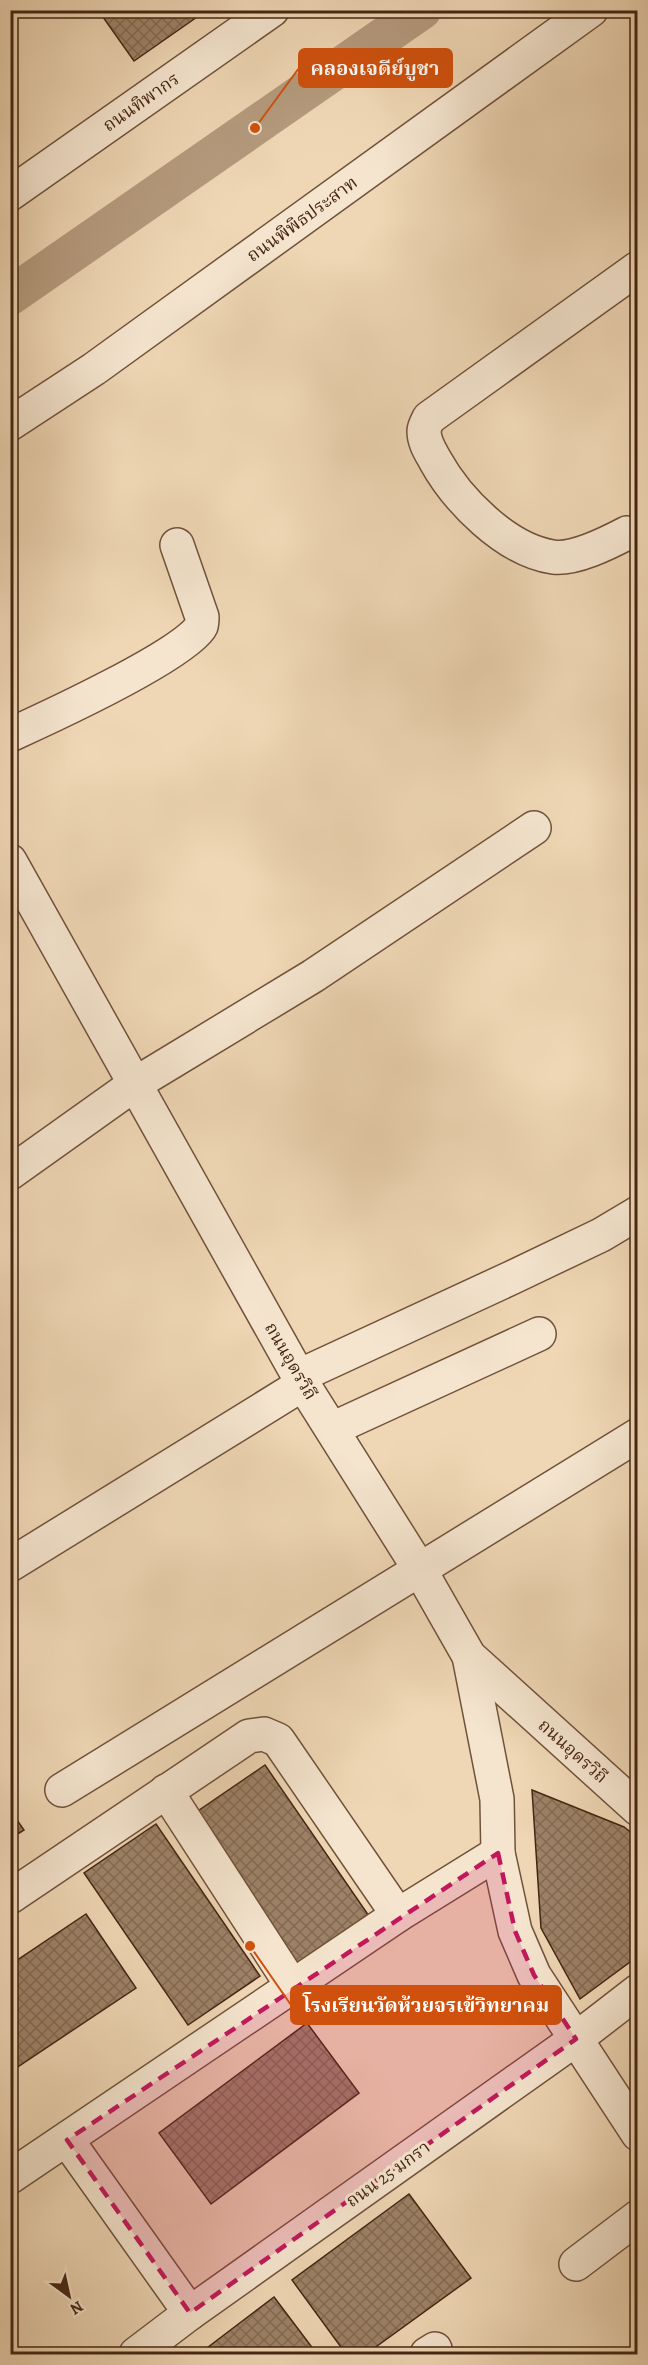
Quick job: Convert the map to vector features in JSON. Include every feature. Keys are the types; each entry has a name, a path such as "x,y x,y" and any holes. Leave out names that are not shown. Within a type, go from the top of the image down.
{"street":[{"name":"ถนนทิพากร","path":"10,194 272,10"},
{"name":"ถนนพิพิธประสาท","path":"10,424 94,369 591,10"},
{"path":"634,536 591,551 555,558 525,549 500,533 476,512 445,478 426,444 424,429 429,418 638,268"},
{"path":"10,735 92,696 168,653 201,627 202,617 177,545"},
{"path":"10,1173 135,1084 313,976 534,828"},
{"name":"ถนนอุดรวิถี","path":"10,861 301,1380 420,1570 469,1656 638,1809"},
{"path":"10,1565 301,1380 601,1235 638,1213"},
{"path":"332,1429 538,1334"},
{"path":"62,1790 638,1435"},
{"path":"469,1656 497,1799 498,1853 515,1931 534,1975 638,2133"},
{"path":"10,1897 249,1736 264,1734 278,1740 398,1915"},
{"path":"166,1791 293,1987"},
{"path":"10,2177 398,1915 498,1853"},
{"name":"ถนน 25 มกรา","path":"136,2355 190,2313 576,2039 638,1991"},
{"path":"67,2140 190,2313"},
{"path":"576,2264 638,2217"}],"highlighted area":[{"path":"498,1853 515,1931 534,1975 576,2039 190,2313 67,2140"}],"building":[{"path":"98,10 207,10 134,61"},
{"path":"265,1765 369,1916 296,1967 192,1815"},
{"path":"532,1790 624,1827 638,1838 638,1956 580,1999 541,1928"},
{"path":"10,1810 24,1830 10,1839"},
{"path":"156,1824 260,1976 188,2025 84,1873"},
{"path":"86,1914 136,1988 10,2072 10,1965"},
{"path":"307,2023 359,2093 211,2204 159,2133"},
{"path":"409,2194 471,2278 366,2354 346,2354 292,2280"},
{"path":"274,2297 317,2354 199,2354"}],"waterway":[{"path":"10,296 422,10"}],"place":[{"name":"คลองเจดีย์บูชา","path":"255,128"},
{"name":"โรงเรียนวัดห้วยจรเข้วิทยาคม","path":"250,1946"}]}
